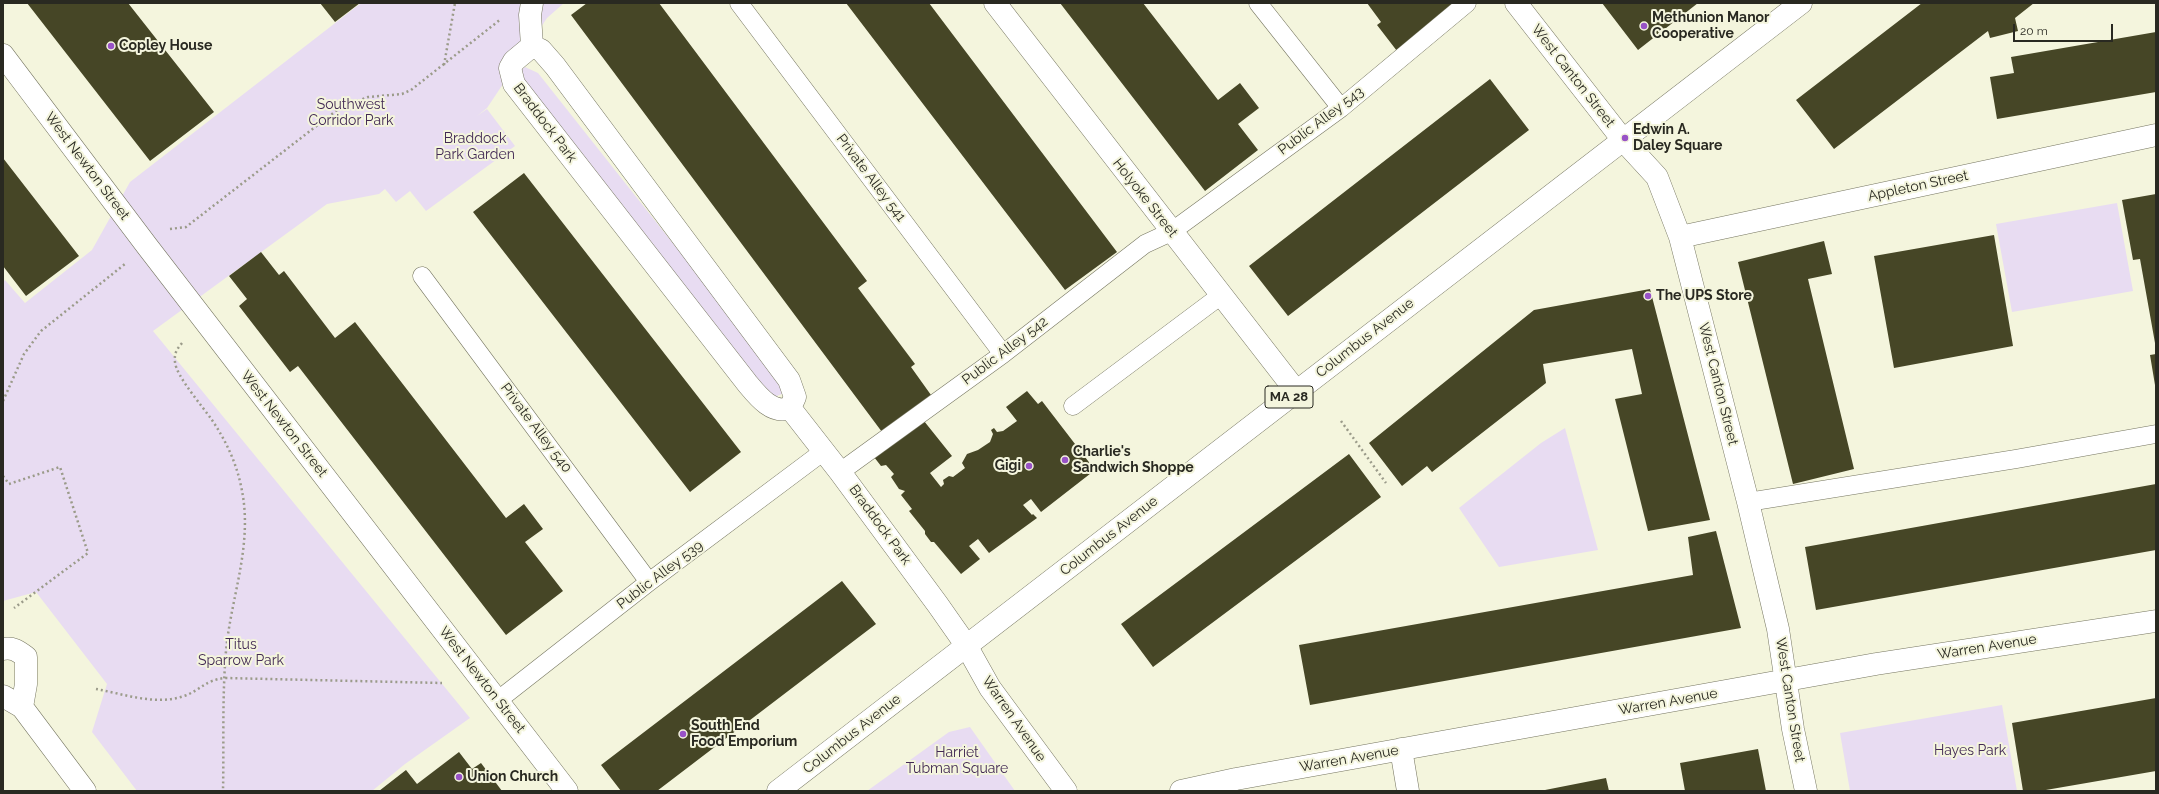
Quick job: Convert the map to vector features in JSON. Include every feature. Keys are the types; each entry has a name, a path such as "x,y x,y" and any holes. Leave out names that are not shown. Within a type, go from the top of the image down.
{"street":[{"path":"532,3 530,16 532,46 541,50 555,66 781,368 794,391 794,403 790,408"},
{"name":"Holyoke Street","path":"995,3 1220,296 1296,391"},
{"name":"West Canton Street","path":"1516,3 1623,140 1657,177 1680,238 1748,502 1778,629 1788,681 1793,729 1806,791"},
{"name":"Columbus Avenue","path":"778,791 1801,3"},
{"name":"Braddock Park","path":"532,46 514,61 510,68 514,84 747,383 761,398 775,408 780,410 790,408 840,472 966,645"},
{"name":"West Newton Street","path":"3,55 147,246 567,791"},
{"name":"Appleton Street","path":"1680,238 2156,134"},
{"name":"Warren Avenue","path":"1181,791 1401,749 1788,681 1876,664 2156,621"},
{"name":"Warren Avenue","path":"966,645 990,688 1066,791"},
{"path":"3,649 9,648 18,650 26,657 26,684 22,707"},
{"path":"3,696 22,707 85,791"},
{"path":"1401,749 1408,791"}],"lane":[{"name":"Private Alley 541","path":"739,3 1003,354"},
{"path":"1258,3 1341,108"},
{"name":"Public Alley 543","path":"1171,232 1341,108 1467,3"},
{"name":"Public Alley 542","path":"840,472 1003,354 1145,244 1171,232"},
{"name":"Private Alley 540","path":"422,276 649,582"},
{"path":"1073,406 1220,296"},
{"path":"1748,502 2016,459 2156,434"},
{"name":"Public Alley 539","path":"497,701 649,582 824,451"}],"path":[{"path":"444,66 455,3"},
{"path":"172,228 186,227 342,107 368,98 402,94 419,85 503,17"},
{"path":"3,401 24,354 41,331 122,267"},
{"path":"182,343 176,351 175,363 186,383 225,440 232,456 244,497 245,531 243,562 232,610 226,652 222,791"},
{"path":"1341,421 1386,483"},
{"path":"3,476 9,484 60,467 88,553 14,608"},
{"path":"96,689 156,700 184,696 213,679 225,678 442,683"}],"green space":[{"path":"361,3 564,3 547,18 487,108 477,116 487,109 515,146 426,211 410,191 396,202 385,189 379,194 327,204 153,331 470,718 405,764 372,791 137,791 92,732 107,684 36,592 3,601 3,282 5,280 25,303 92,250 130,182"},
{"path":"525,67 538,73 767,362 783,390 782,394 774,397 749,373 521,83 519,72"},
{"path":"2117,203 2133,291 2012,312 1996,224"},
{"path":"1565,428 1598,550 1499,567 1459,508 1541,443"},
{"name":"Hayes Park","path":"2002,705 2017,791 1850,791 1840,733"},
{"name":"Harriet Tubman Square","path":"970,727 1015,791 867,791 949,732"}],"building":[{"path":"27,3 128,3 214,112 150,161"},
{"path":"320,3 360,3 335,22"},
{"path":"587,3 659,3 867,281 858,288 915,364 911,367 931,395 882,432 571,15"},
{"path":"846,3 929,3 1117,252 1065,290"},
{"path":"1060,3 1143,3 1218,100 1240,83 1259,108 1238,124 1258,150 1205,191"},
{"path":"1367,3 1451,3 1455,7 1397,51 1377,25 1381,22"},
{"name":"Methunion Manor Cooperative","path":"1602,3 1698,3 1638,50"},
{"path":"1922,3 2034,3 2015,18 2018,31 1990,38 1988,31 1834,149 1796,100"},
{"path":"2156,32 2156,92 1997,119 1990,77 2014,73 2011,57"},
{"path":"1490,79 1529,130 1288,316 1249,266"},
{"path":"3,158 79,256 26,296 3,266"},
{"path":"524,173 741,452 690,492 473,212"},
{"path":"2156,194 2155,343 2140,259 2133,260 2122,200"},
{"path":"1994,235 2013,346 1894,368 1874,256"},
{"path":"1824,241 1832,274 1808,279 1854,469 1793,484 1738,262"},
{"path":"261,252 279,275 284,271 335,338 355,322 506,518 524,504 543,529 525,542 563,591 506,635 298,366 290,372 239,306 247,299 229,276"},
{"path":"1650,289 1710,520 1648,531 1615,399 1642,394 1632,349 1543,364 1546,383 1432,472 1427,466 1402,486 1369,443 1534,310"},
{"path":"2156,354 2156,385 2155,385 2150,355"},
{"path":"1027,391 1038,404 1042,401 1095,470 1041,512 1031,499 1023,505 1032,515 1033,514 1037,518 989,553 978,539 969,546 980,559 961,574 934,542 931,542 925,534 925,531 909,511 912,509 901,495 905,491 899,489 891,477 894,474 886,465 881,466 874,457 920,416 952,456 930,473 941,487 944,484 943,480 949,476 953,477 965,468 962,463 967,454 978,450 990,442 993,434 991,430 994,428 997,432 1003,431 1017,421 1006,407"},
{"path":"1349,454 1381,497 1153,667 1121,624"},
{"path":"2156,484 2156,550 1816,610 1805,547"},
{"path":"1716,531 1741,628 1310,705 1299,645 1693,575 1688,537"},
{"path":"842,581 876,624 657,791 621,791 601,765"},
{"path":"2156,698 2156,771 2040,791 2023,791 2012,723"},
{"path":"1758,749 1766,791 1685,791 1680,763"},
{"name":"Union Church","path":"459,752 472,769 481,763 502,791 379,791 406,770 417,784"},
{"path":"1606,778 1609,791 1545,791 1545,790"}],"place":[{"name":"Methunion Manor Cooperative","path":"1644,26"},
{"name":"Copley House","path":"111,46"},
{"name":"Edwin A. Daley Square","path":"1625,138"},
{"name":"The UPS Store","path":"1648,296"},
{"name":"Charlie's Sandwich Shoppe","path":"1065,460"},
{"name":"Gigi","path":"1029,466"},
{"name":"South End Food Emporium","path":"683,734"},
{"name":"Union Church","path":"459,777"}],"park label":[{"name":"Southwest Corridor Park","path":"351,114"},
{"name":"Braddock Park Garden","path":"475,148"},
{"name":"Titus Sparrow Park","path":"241,654"}]}
